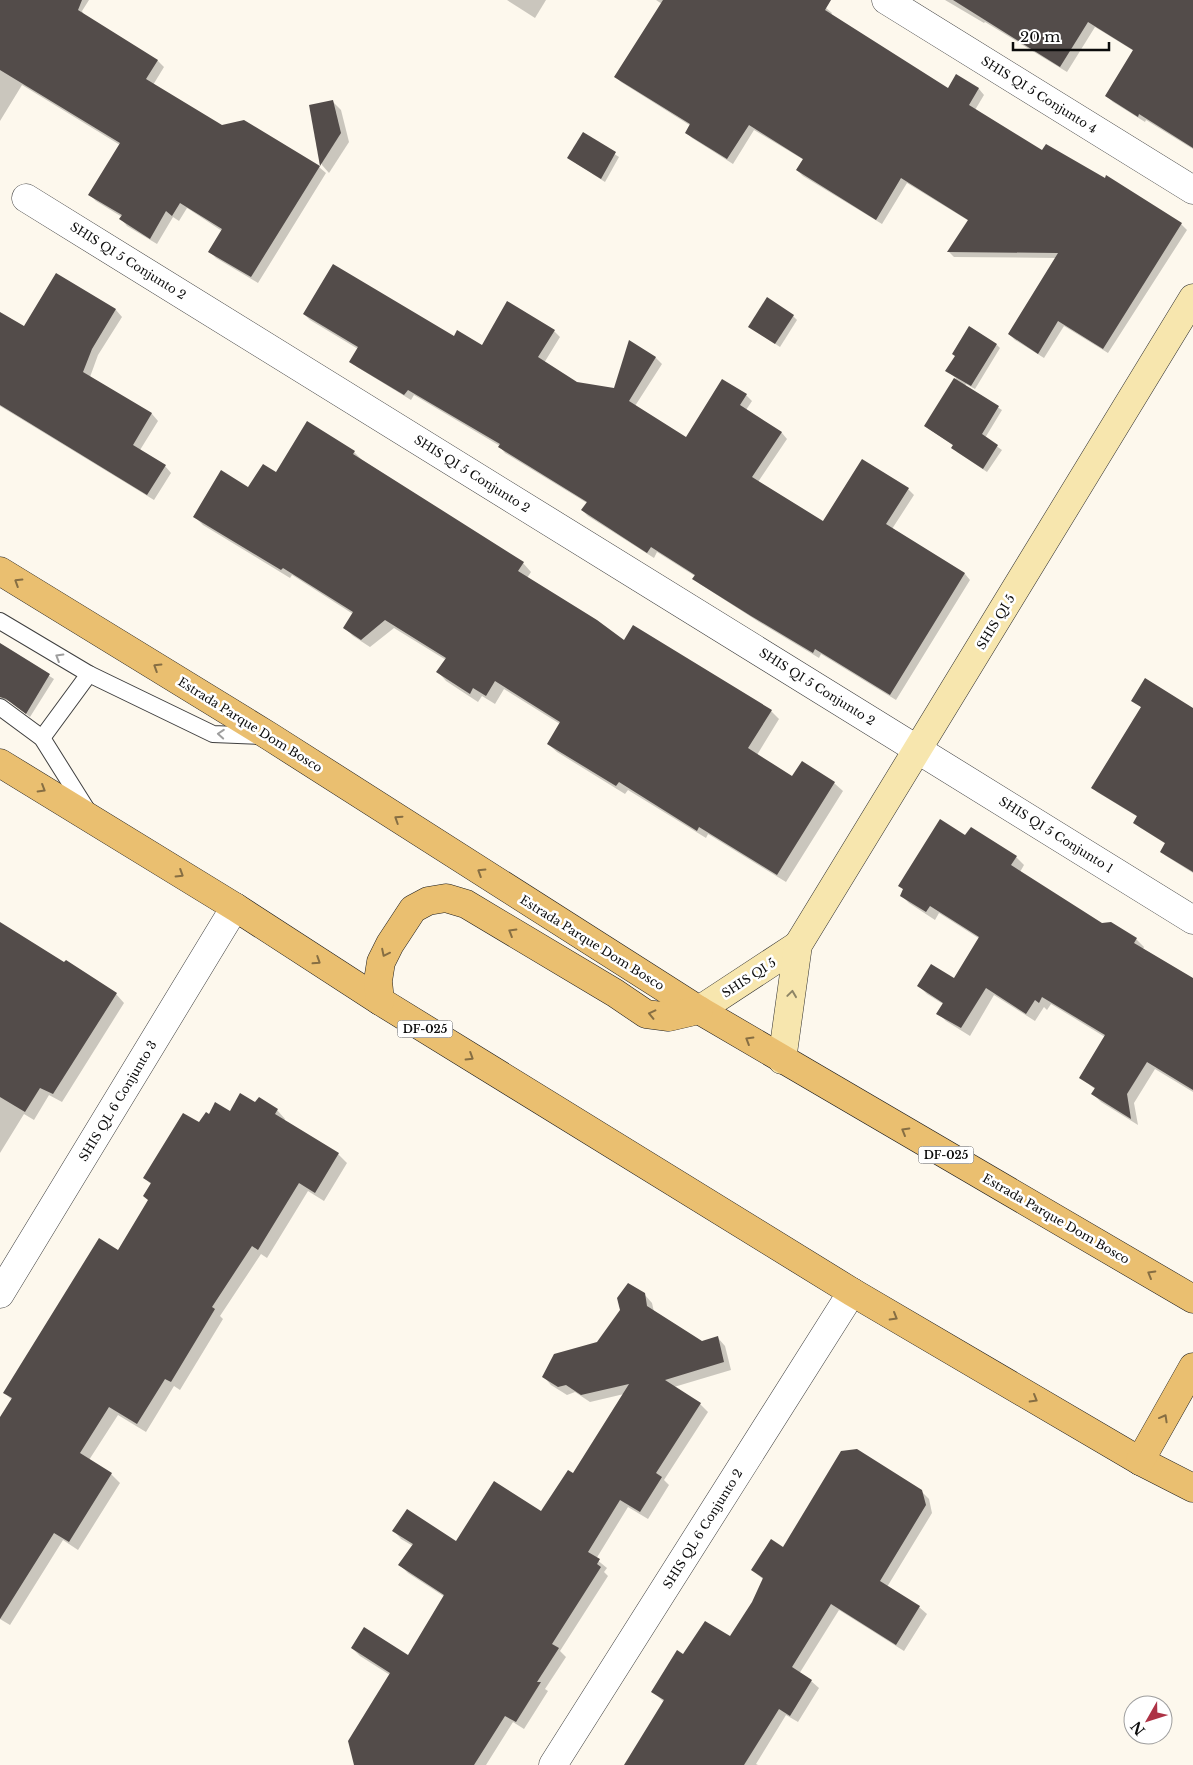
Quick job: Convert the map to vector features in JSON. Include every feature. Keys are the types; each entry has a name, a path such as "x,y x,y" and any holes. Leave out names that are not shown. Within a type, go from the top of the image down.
{"main road":[{"name":"Estrada Parque Dom Bosco","path":"0,571 269,736 699,1010 1193,1299"},
{"name":"DF-025","path":"0,764 235,907 380,1001 852,1292 1140,1461 1192,1485"},
{"path":"380,1001 378,981 381,962 390,944 413,909 428,901 446,898 466,904 615,993 646,1014 669,1017 699,1010"},
{"path":"1140,1461 1193,1367"}],"street":[{"name":"SHIS QI 5 Conjunto 4","path":"886,0 1193,190"},
{"name":"SHIS QI 5 Conjunto 2","path":"26,198 918,750"},
{"name":"SHIS QI 5","path":"782,1060 798,946 1193,298"},
{"name":"SHIS QI 5 Conjunto 1","path":"918,750 1193,920"},
{"name":"SHIS QL 6 Conjunto 3","path":"0,1294 235,907"},
{"name":"SHIS QI 5","path":"699,1010 798,946"},
{"name":"SHIS QL 6 Conjunto 2","path":"553,1765 852,1292"}],"lane":[{"path":"0,621 88,674 213,734 269,736"},
{"path":"42,738 88,674"},
{"path":"0,707 42,738 95,821"}],"building":[{"path":"0,0 82,0 78,10 158,60 146,79 222,125 244,120 320,166 251,277 208,252 222,229 180,203 172,216 166,211 150,239 119,219 122,215 88,195 120,143 0,70"},
{"path":"663,0 831,0 825,10 948,88 956,74 979,88 969,105 1042,150 1046,144 1105,178 1106,175 1182,223 1103,349 1058,321 1038,354 1008,334 1058,253 947,252 968,220 901,178 876,220 796,170 803,159 749,125 727,159 685,133 690,124 614,77"},
{"path":"953,0 1193,0 1193,148 1139,114 1138,117 1105,96 1133,50 1088,22 1060,67"},
{"path":"333,100 341,133 320,166 309,105"},
{"path":"583,132 616,152 601,179 567,158"},
{"path":"333,264 454,336 457,330 482,345 507,301 555,330 538,357 577,382 614,388 629,340 656,357 629,401 686,437 722,379 747,394 740,405 782,432 752,477 823,521 862,459 909,488 886,524 965,573 890,695 815,649 813,653 751,616 692,579 695,575 651,547 647,553 581,510 587,502 498,447 500,444 408,390 404,395 349,362 358,347 303,314"},
{"path":"56,273 116,309 92,349 83,372 152,413 133,445 166,465 147,495 0,405 0,312 24,326"},
{"path":"767,297 794,315 775,344 748,327"},
{"path":"969,326 997,344 971,386 945,371 955,356 952,354"},
{"path":"954,378 999,406 982,434 998,445 983,469 951,448 953,445 924,426"},
{"path":"307,421 355,451 353,454 524,562 518,571 597,620 624,640 633,625 772,710 748,748 792,776 802,761 835,782 777,875 699,827 697,831 619,782 616,786 547,744 560,722 495,681 486,696 473,688 470,694 436,672 446,658 385,620 361,640 343,628 353,612 283,568 281,570 193,517 221,470 248,487 263,464 276,472"},
{"path":"0,643 50,674 26,714 6,699 0,697"},
{"path":"1145,678 1193,708 1193,872 1160,852 1165,843 1133,823 1137,816 1091,788 1141,707 1131,701"},
{"path":"940,819 965,835 971,827 1017,856 1011,865 1102,923 1111,922 1137,938 1134,943 1193,978 1193,1090 1147,1062 1127,1094 1131,1119 1091,1094 1095,1088 1079,1078 1105,1035 1042,997 1039,1003 1035,1000 1026,1014 986,988 961,1028 936,1014 943,1003 917,986 931,964 954,978 979,937 930,906 926,912 900,896 903,889 898,886"},
{"path":"0,922 64,962 66,960 117,993 53,1094 40,1088 25,1112 0,1097"},
{"path":"240,1093 255,1102 259,1097 278,1109 275,1114 339,1153 315,1193 299,1183 258,1250 252,1246 212,1307 215,1309 171,1382 165,1379 137,1424 109,1407 80,1453 112,1473 69,1542 54,1533 0,1619 0,1417 12,1398 3,1393 99,1238 118,1250 148,1200 143,1196 151,1183 143,1178 183,1113 199,1122 206,1112 209,1114 215,1102 230,1111"},
{"path":"628,1283 645,1293 647,1306 702,1341 718,1336 724,1362 665,1380 701,1403 656,1473 662,1477 640,1512 620,1500 588,1552 600,1559 597,1564 601,1567 552,1644 559,1648 537,1682 541,1682 516,1722 505,1716 474,1765 354,1765 348,1741 390,1673 351,1648 364,1627 408,1655 444,1595 398,1565 413,1544 392,1531 407,1509 456,1541 494,1481 541,1511 568,1470 573,1473 629,1384 581,1395 566,1385 558,1387 542,1377 554,1354 597,1342 620,1310 617,1298"},
{"path":"857,1449 922,1490 926,1505 880,1581 920,1606 896,1645 831,1604 792,1667 812,1680 790,1716 779,1709 744,1765 624,1765 664,1700 651,1692 677,1650 683,1654 705,1621 730,1636 752,1602 763,1578 751,1570 771,1539 783,1547 841,1451"}]}
